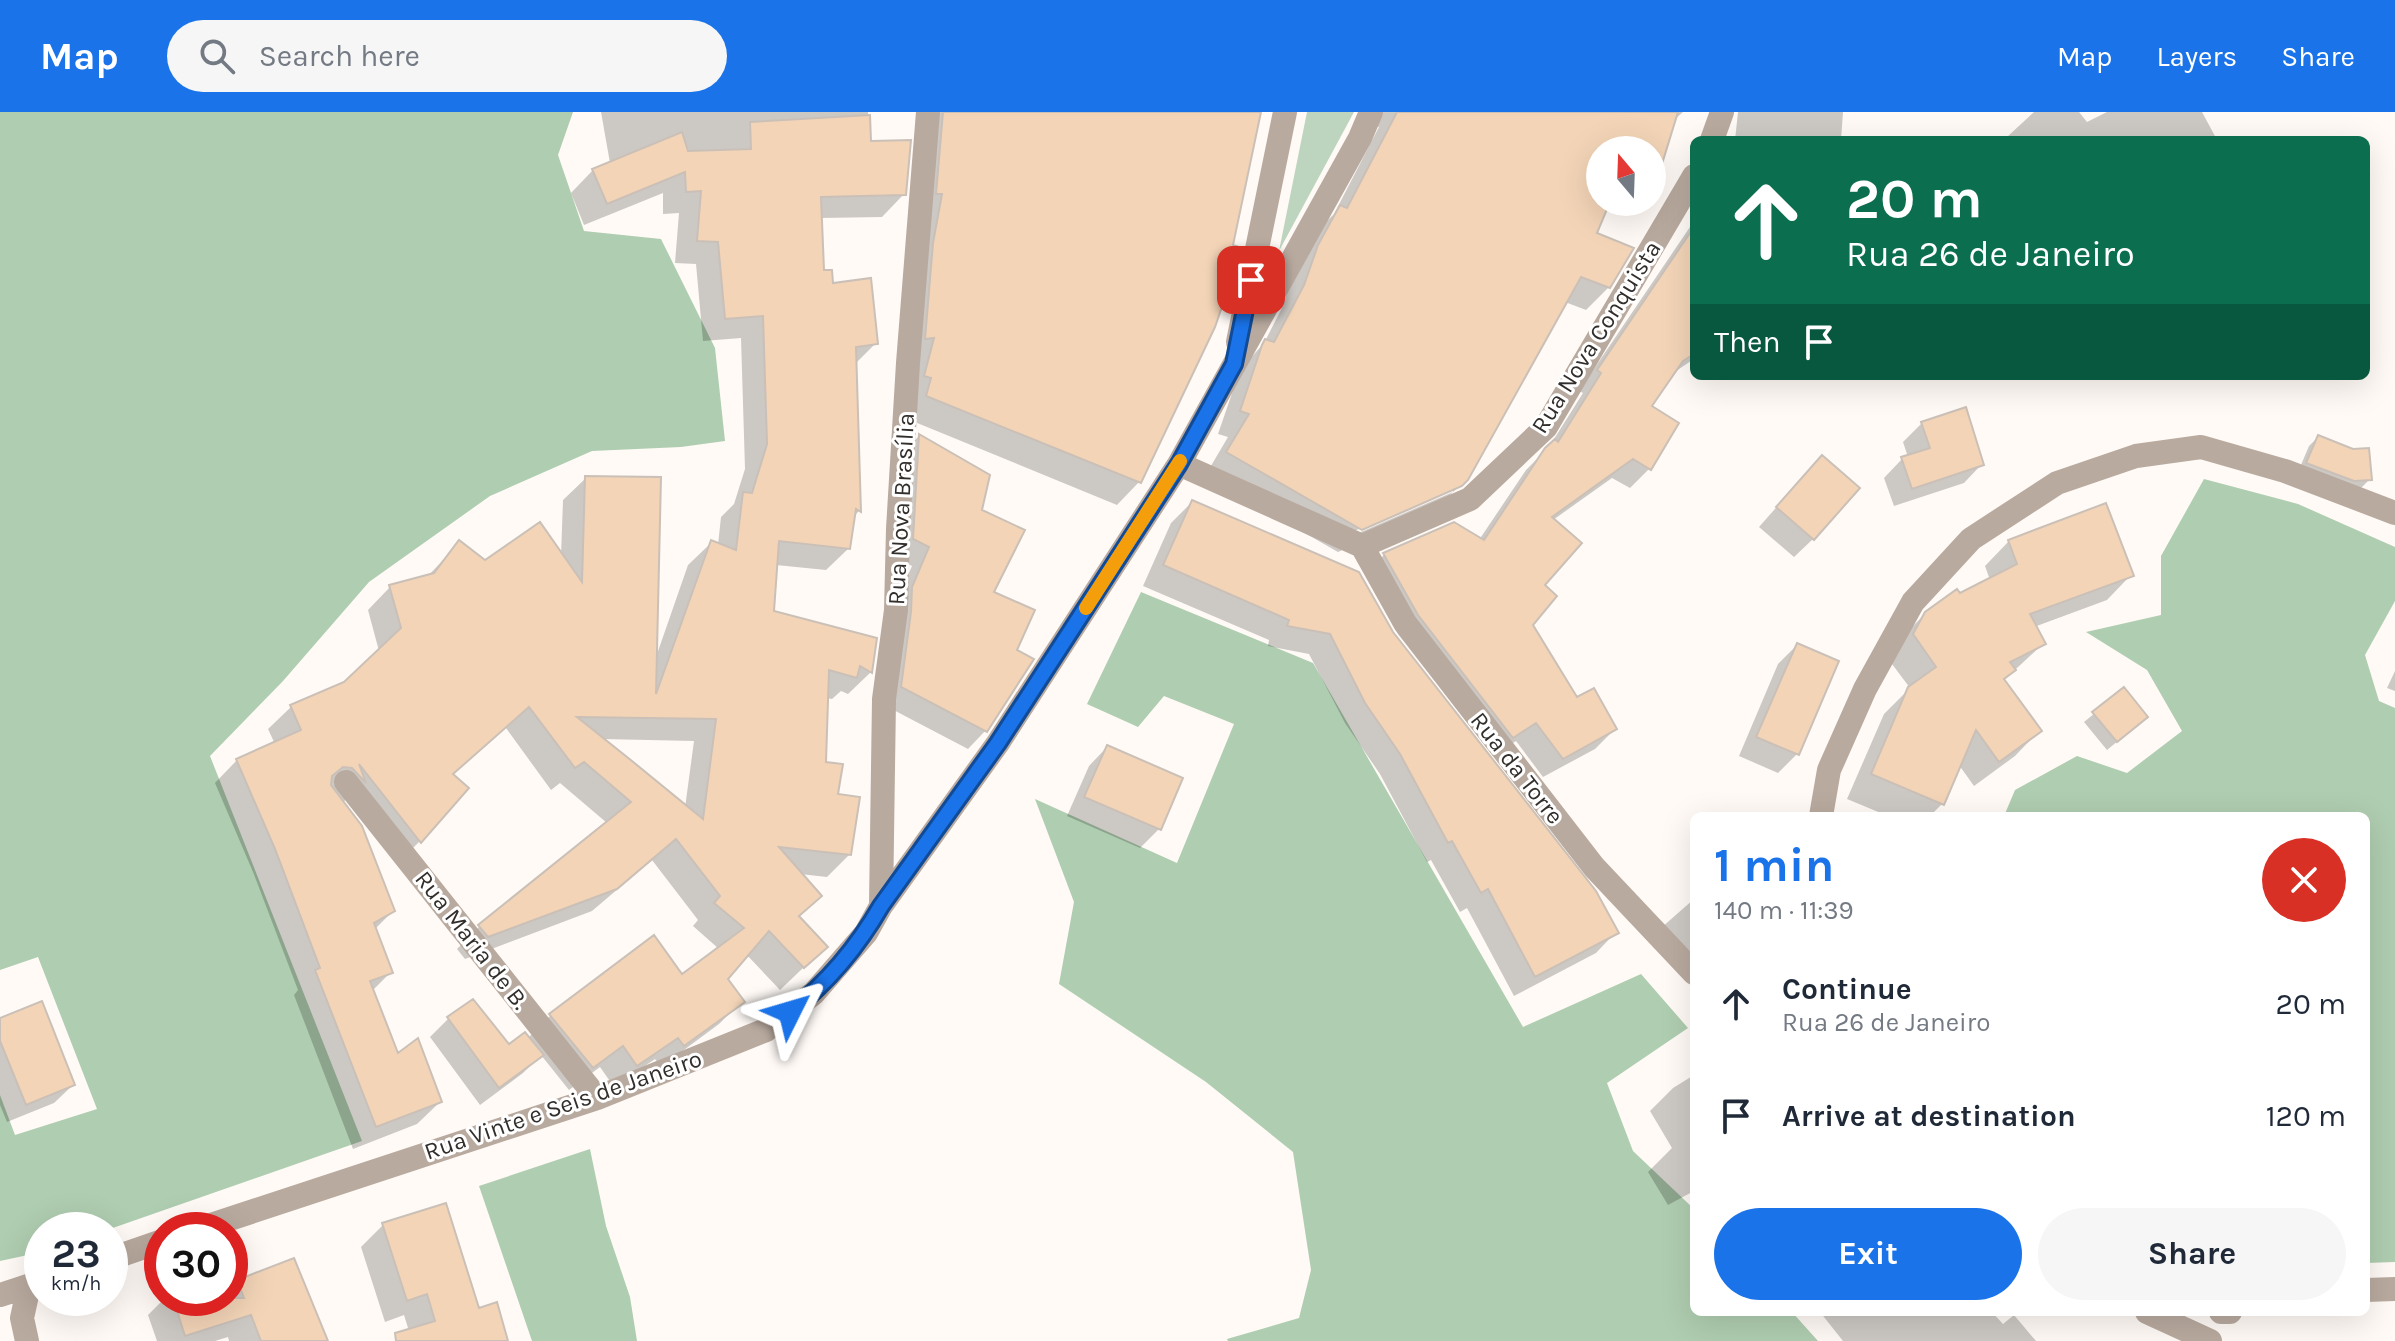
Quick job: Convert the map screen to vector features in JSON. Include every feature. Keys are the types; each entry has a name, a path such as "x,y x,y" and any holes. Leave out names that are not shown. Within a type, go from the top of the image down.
{"street":[{"name":"Rua Nova Brasília","path":"881,906 884,699 896,610 908,363 928,112"},
{"path":"1234,364 1285,112"},
{"name":"Rua Vinte e Seis de Janeiro","path":"248,1213 597,1098 766,1030 814,993 866,933 881,906 998,743 1179,464 1360,138 1371,112"},
{"path":"1713,136 1722,112"},
{"name":"Rua Nova Conquista","path":"1362,546 1470,499 1546,427 1690,183"},
{"path":"1822,812 1829,770 1865,689 1913,602 1971,539 2057,483 2136,456 2201,447 2285,471 2395,513"},
{"path":"1179,464 1362,546"},
{"name":"Rua da Torre","path":"1362,546 1405,623 1594,867 1690,969"},
{"name":"Rua Maria de B.","path":"346,782 597,1098"},
{"path":"0,1295 24,1287"},
{"path":"2370,1290 2395,1289"},
{"path":"24,1313 22,1318 27,1341"},
{"path":"2156,1316 2210,1341"}],"green space":[{"path":"0,112 573,112 558,155 584,231 661,239 715,348 725,441 681,447 592,451 490,496 369,582 283,681 210,756 362,1141 159,1212 144,1212 144,1217 128,1223 128,1212 24,1212 24,1256 0,1261 0,1095 15,1135 97,1109 38,957 0,970"},
{"path":"1307,112 1354,112 1279,251"},
{"path":"2204,479 2298,504 2395,547 2395,601 2365,655 2379,701 2395,708 2395,1262 2370,1263 2370,812 2006,812 2015,790 2077,756 2127,773 2182,731 2147,670 2086,632 2161,615 2161,556"},
{"path":"1141,592 1313,663 1523,1027 1641,974 1688,1028 1607,1083 1633,1151 1690,1205 1690,1316 1796,1316 1818,1341 1228,1341 1299,1318 1311,1270 1293,1152 1206,1082 1059,984 1074,902 1035,799 1177,863 1234,724 1164,696 1138,727 1087,704"},
{"path":"590,1149 606,1226 630,1297 637,1341 532,1341 479,1186"}],"building":[{"path":"943,112 1261,112 1233,245 1242,248 1215,327 1141,483 926,396 931,378 924,376 934,338 925,339 933,243 942,194 936,194"},
{"path":"1397,112 1678,112 1666,151 1666,136 1586,136 1586,216 1604,216 1597,233 1634,248 1610,288 1581,277 1468,480 1462,486 1362,530 1226,452 1249,414 1240,411 1262,345 1265,339 1274,342 1304,285 1318,245 1340,205 1347,208"},
{"path":"870,115 871,141 911,140 906,195 821,197 824,270 832,270 833,283 871,278 878,344 856,347 861,512 856,509 850,549 779,541 774,611 877,638 872,673 860,666 857,678 829,670 826,762 843,764 838,794 860,797 851,855 779,847 822,896 799,916 828,947 804,968 769,931 728,979 745,1002 684,1046 678,1038 637,1066 623,1046 593,1068 549,1014 654,935 682,974 744,928 714,903 720,896 676,839 617,889 488,937 478,925 631,802 584,762 575,768 529,707 453,774 469,788 421,843 359,764 366,783 352,768 343,767 332,776 331,785 362,826 395,911 374,923 393,973 370,981 398,1053 418,1038 442,1102 376,1127 315,970 320,968 275,849 236,759 301,730 290,705 344,682 401,628 389,585 434,573 459,540 485,560 540,522 582,582 585,476 661,477 656,694 711,540 736,550 743,492 752,493 767,444 763,316 725,319 718,242 697,241 701,191 686,192 685,172 607,204 592,169 682,132 688,151 751,149 750,122","holes":["577,717 716,719 703,819"]},
{"path":"1690,233 1690,357 1683,361 1652,406 1679,423 1651,470 1633,459 1552,517 1582,543 1545,585 1557,596 1533,625 1577,697 1594,688 1617,729 1563,759 1536,723 1513,738 1418,615 1383,553 1454,522 1484,540 1545,448 1555,439 1558,442 1601,373 1597,370"},
{"path":"1966,407 1984,465 1912,489 1901,457 1930,448 1921,422"},
{"path":"919,434 990,475 982,510 1025,530 994,592 1035,610 1017,650 1034,659 987,732 901,687 912,587 929,547 913,539"},
{"path":"2318,435 2353,449 2369,448 2372,480 2354,481 2306,463"},
{"path":"1822,455 1860,488 1814,540 1776,507"},
{"path":"1192,500 1359,572 1393,632 1596,891 1619,933 1535,977 1488,889 1481,893 1452,841 1448,843 1400,754 1365,703 1330,634 1287,626 1289,620 1163,565"},
{"path":"2106,503 2134,576 2030,614 2046,644 2010,662 2016,670 2004,679 2042,731 1999,762 1976,730 1944,805 1871,774 1908,687 1936,667 1913,634 1925,612 1957,589 1960,593 2017,564 2008,540"},
{"path":"1797,643 1839,661 1799,755 1756,737"},
{"path":"2124,687 2148,717 2117,742 2092,712"},
{"path":"1107,745 1183,778 1161,830 1084,797"},
{"path":"473,999 509,1044 525,1032 544,1055 499,1088 447,1017"},
{"path":"42,1001 75,1085 26,1105 0,1041 0,1018"},
{"path":"446,1203 479,1308 497,1302 508,1341 396,1341 395,1333 435,1321 427,1294 407,1301 382,1223"},
{"path":"294,1258 328,1341 261,1341 251,1315 248,1316 248,1276"},
{"path":"179,1316 248,1316 185,1336"}],"slow traffic":[{"path":"1086,608 1180,461"}],"route":[{"path":"790,1012 814,993 866,933 881,906 998,743 1179,464 1234,364 1251,280"}]}
